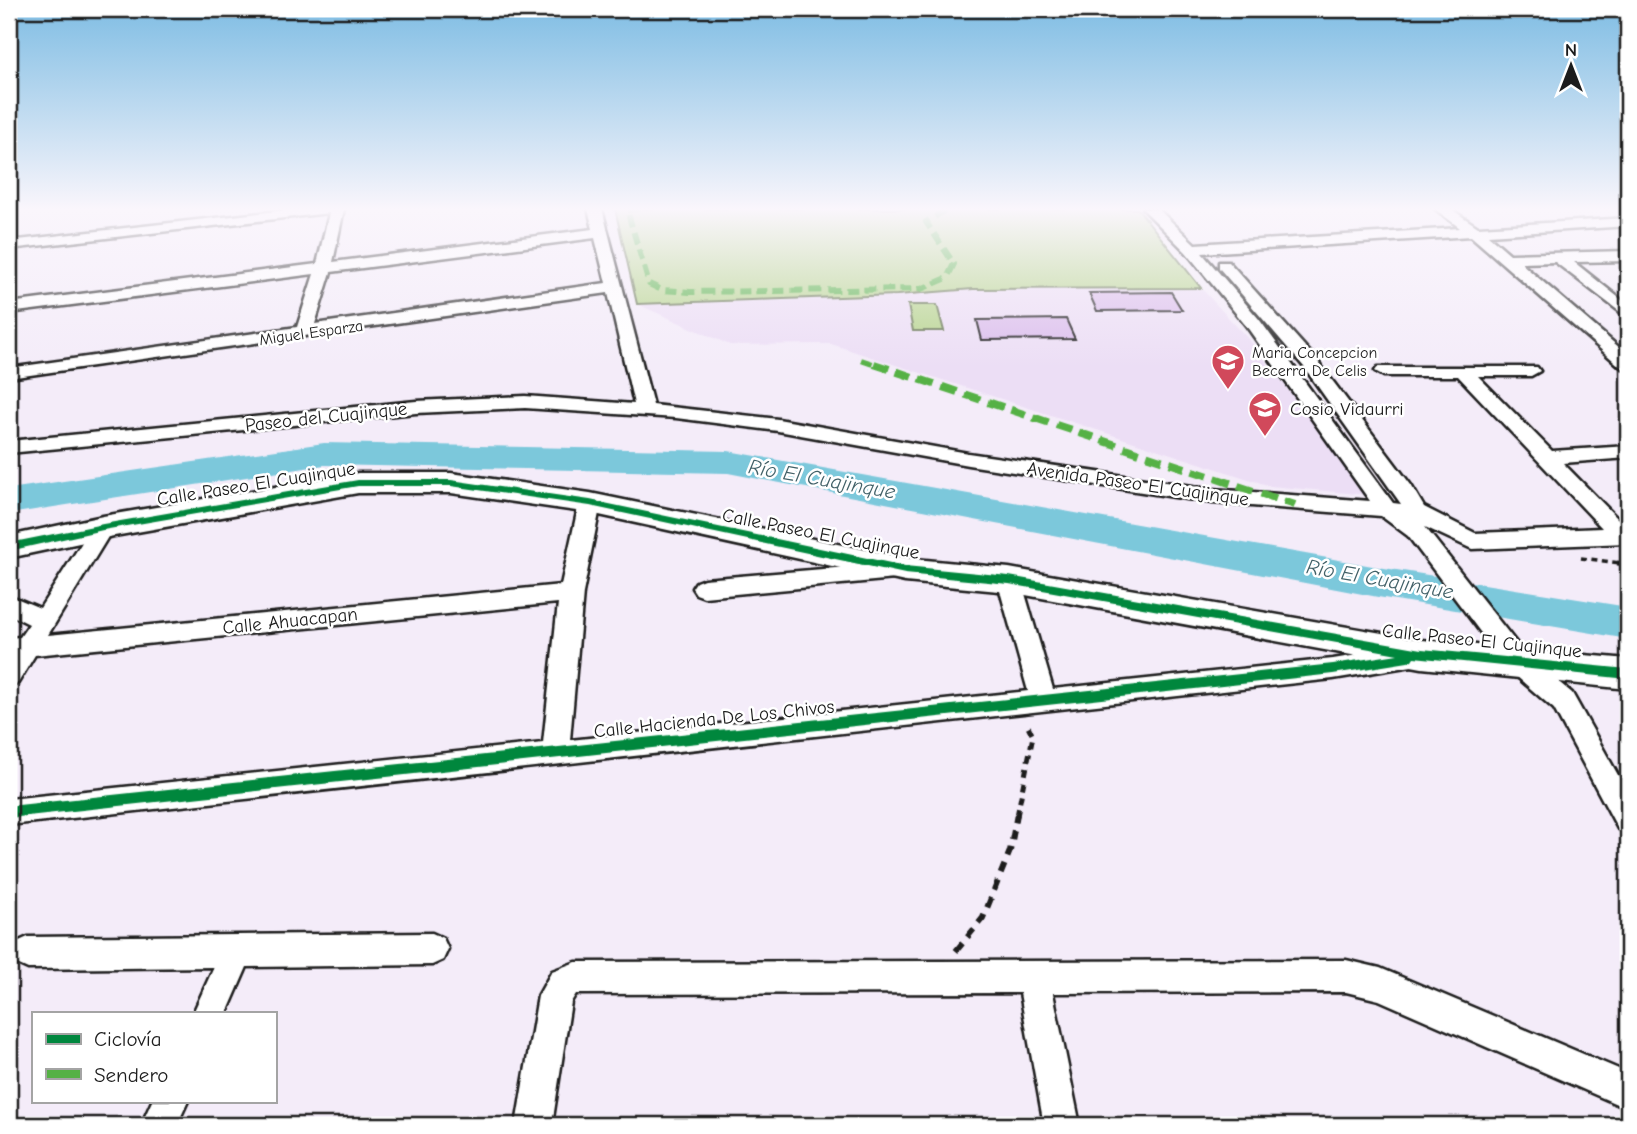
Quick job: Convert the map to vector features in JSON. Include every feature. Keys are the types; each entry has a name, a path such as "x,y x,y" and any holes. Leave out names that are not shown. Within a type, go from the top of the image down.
{"street":[{"path":"304,333 325,262"},
{"path":"9,308 372,262"},
{"path":"606,262 645,410"},
{"path":"1209,262 1387,510 1472,541 1625,534"},
{"path":"1214,262 1276,321 1404,490 1416,522 1436,555 1509,652 1563,701 1628,820"},
{"path":"1507,262 1628,365"},
{"path":"1564,262 1628,313"},
{"name":"Miguel Esparza","path":"9,373 613,287"},
{"path":"1601,293 1628,292"},
{"path":"1254,323 1276,321"},
{"path":"1602,342 1628,341"},
{"path":"1384,371 1531,372"},
{"path":"1463,371 1546,458 1625,534"},
{"name":"Paseo del Cuajinque","path":"9,447 416,407 524,402 645,410"},
{"name":"Avenida Paseo El Cuajinque","path":"645,410 778,425 1213,496 1387,510"},
{"path":"1546,458 1628,452"},
{"name":"Calle Paseo El Cuajinque","path":"9,547 103,527 358,482 451,482 590,503 905,570 1009,580 1422,654 1509,652 1628,674"},
{"path":"555,753 571,593 590,503"},
{"path":"9,676 19,647 44,620 103,527"},
{"path":"704,588 905,570"},
{"path":"1009,580 1044,701"},
{"name":"Calle Ahuacapan","path":"19,647 571,593"},
{"path":"9,604 44,620"},
{"name":"Calle Hacienda De Los Chivos","path":"9,812 1333,669 1422,654"},
{"path":"28,953 432,948"},
{"path":"210,1012 238,951"},
{"path":"534,1125 555,996 564,983 576,978 1034,979 1346,976 1380,984 1628,1091"},
{"path":"1034,979 1062,1125"},
{"path":"159,1125 170,1102"}],"path":[{"path":"933,978 984,918 1010,851 1032,736 1016,703"}],"shaded area":[{"path":"1201,288 1251,342 1369,495 1270,486 831,344 730,345 637,304 897,295 973,289"}],"green space":[{"path":"627,262 1180,262 1201,288 973,289 897,295 637,304"},
{"path":"908,305 937,305 944,331 913,331"}],"building":[{"path":"1171,292 1182,310 1097,311 1089,293"},
{"path":"1066,319 1075,339 982,340 977,320"}],"waterway":[{"name":"Río El Cuajinque","path":"9,502 324,454 728,462 1378,582 1628,623"}],"marked path":[{"path":"642,262 649,284 662,290 690,292 921,289 947,278 953,262"},
{"path":"861,360 1295,505"}],"cycle path":[{"path":"9,547 103,527 358,483 451,483 590,503 905,570 1009,580 1422,654 1628,674"},
{"path":"9,812 1333,669 1408,657"}],"place":[{"name":"Maria Concepcion Becerra De Celis","path":"1228,391"},
{"name":"Cosio Vidaurri","path":"1265,438"}]}
